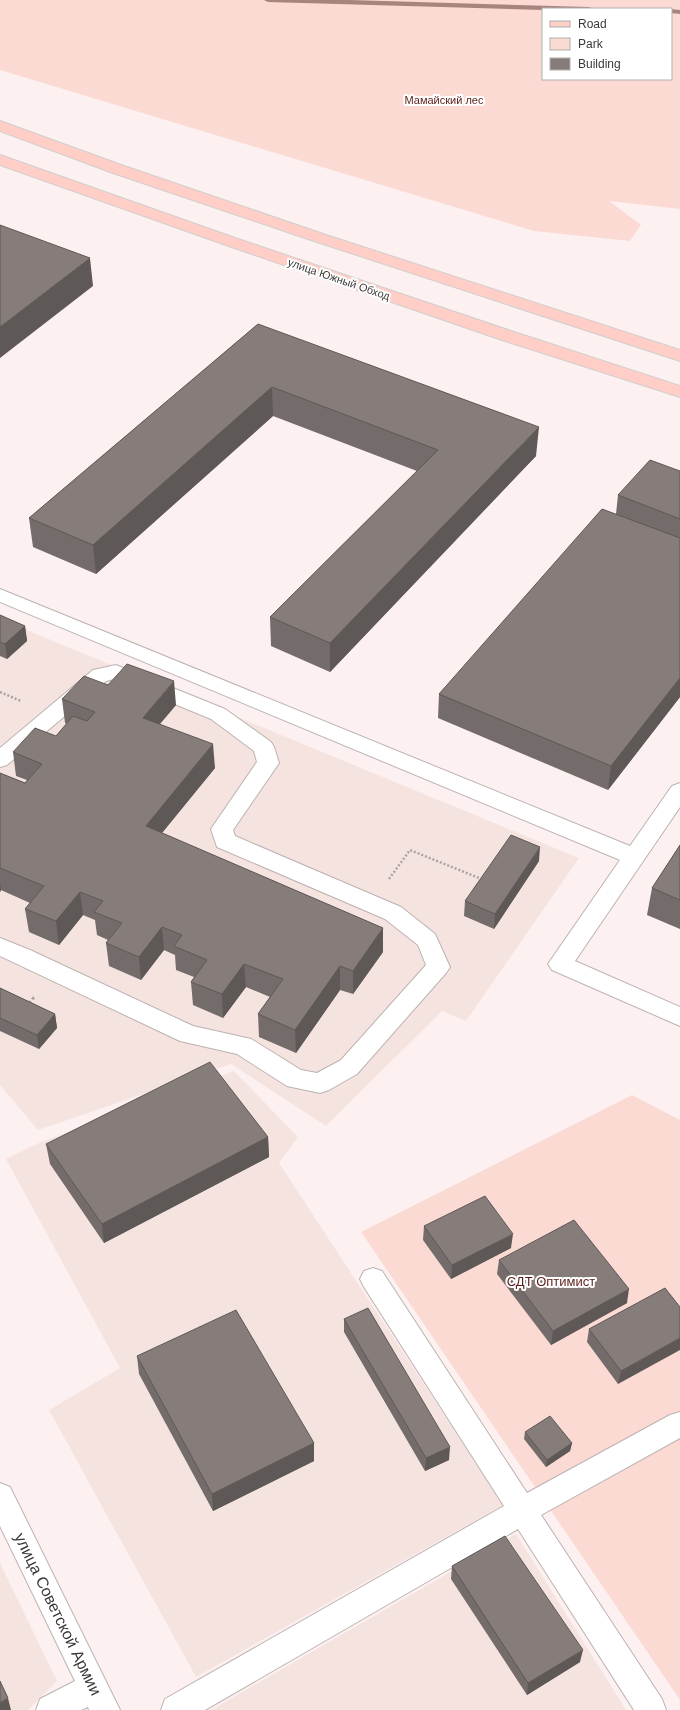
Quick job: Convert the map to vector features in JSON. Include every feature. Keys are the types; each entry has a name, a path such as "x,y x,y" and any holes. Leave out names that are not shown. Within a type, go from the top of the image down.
{"main road":[{"path":"0,126 53,147 519,305 680,356"},
{"name":"улица Южный Обход","path":"0,160 237,244 508,336 680,392"}],"street":[{"path":"0,594 634,857"},
{"path":"0,760 100,676 116,672 218,714 264,747 268,762 222,829 225,841 392,913 427,940 438,967 349,1067 320,1083 296,1079 242,1046 188,1034 0,947"},
{"path":"680,791 560,964 680,1017"},
{"path":"373,1279 651,1710"},
{"path":"176,1710 522,1511 680,1424"},
{"name":"улица Советской Армии","path":"0,1496 100,1698"},
{"path":"51,1710 100,1698"}],"path":[{"path":"370,903 410,850 479,878"}],"shaded area":[{"path":"0,619 579,858 466,1021 442,1011 326,1126 231,1064 38,1130 0,1085"},
{"path":"234,1071 298,1137 279,1163 503,1505 196,1677 49,1410 120,1368 6,1159 41,1142"},
{"path":"516,1534 626,1710 211,1710"},
{"path":"0,1563 57,1681 28,1710 0,1710"}],"green space":[{"name":"Мамайский лес","path":"0,0 680,0 680,209 609,201 641,225 630,241 534,231 0,70"},
{"name":"СДТ Оптимист","path":"632,1095 680,1120 680,1700 361,1232"}],"building":[{"path":"0,225 90,258 0,327"},
{"path":"258,324 539,427 330,643 270,617 438,450 272,387 93,545 29,518"},
{"path":"650,460 680,471 680,519 618,495"},
{"path":"602,509 680,538 680,678 611,766 439,694"},
{"path":"0,615 25,626 5,644 0,642"},
{"path":"127,664 174,681 143,718 213,744 146,826 383,928 353,971 340,966 295,1030 258,1014 283,979 244,964 222,994 191,982 207,960 174,946 182,935 162,927 139,957 106,943 122,923 94,912 103,901 80,892 56,921 25,909 44,886 0,868 0,773 25,783 42,764 13,752 35,728 56,736 73,716 87,721 95,712 62,699 84,676 108,685"},
{"path":"511,835 540,847 495,914 465,901"},
{"path":"680,845 680,900 652,888"},
{"path":"0,988 55,1014 37,1035 0,1018"},
{"path":"210,1062 268,1137 102,1224 46,1144"},
{"path":"485,1196 513,1234 452,1265 424,1226"},
{"path":"574,1220 629,1289 553,1331 499,1260"},
{"path":"665,1288 680,1307 680,1338 621,1371 589,1329"},
{"path":"368,1308 450,1447 426,1458 344,1319"},
{"path":"236,1310 314,1443 212,1494 137,1356"},
{"path":"550,1416 572,1443 547,1460 525,1432"},
{"path":"505,1536 583,1650 528,1683 452,1566"},
{"path":"0,1681 8,1698 0,1703"}],"waterway":[{"path":"268,0 553,8"},
{"path":"672,11 680,12"}]}
